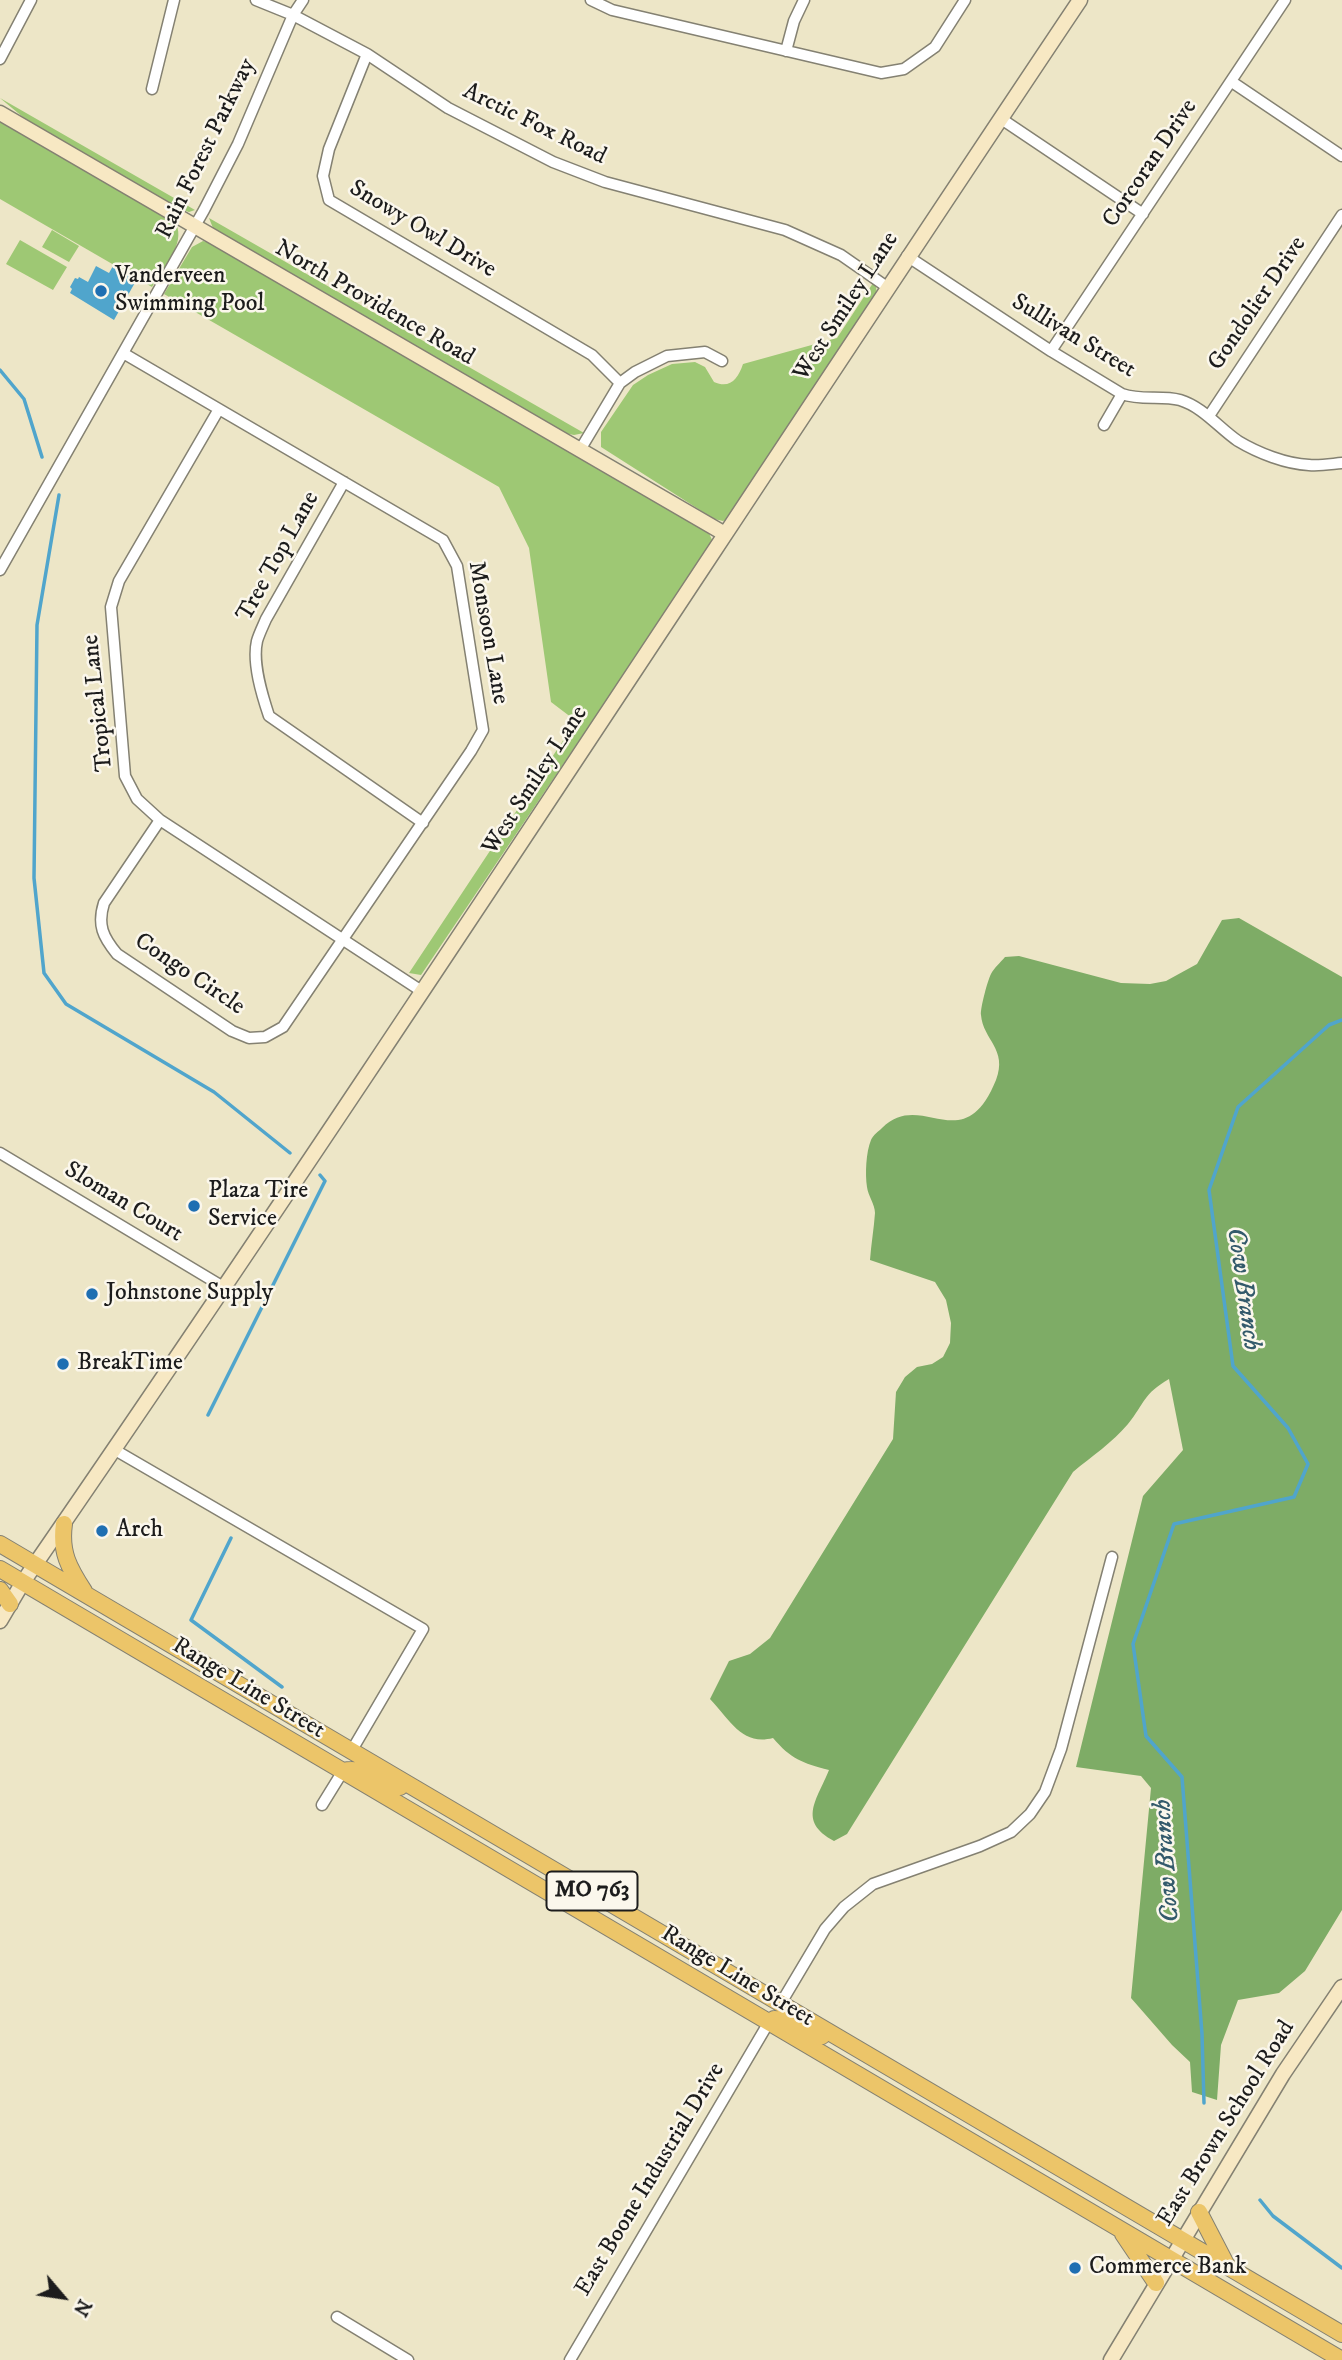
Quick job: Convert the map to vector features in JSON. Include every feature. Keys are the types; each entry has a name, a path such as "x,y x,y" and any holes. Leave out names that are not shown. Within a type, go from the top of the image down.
{"main road":[{"path":"64,1524 62,1552 85,1594"},
{"name":"Range Line Street","path":"0,1544 1342,2334"},
{"name":"Range Line Street","path":"0,1569 1342,2360"},
{"path":"0,1590 10,1604"},
{"path":"272,1729 307,1737 339,1751 352,1750"},
{"path":"343,1771 363,1770 392,1785 432,1797"},
{"path":"709,1987 762,2003 781,2003"},
{"path":"769,2022 774,2019 783,2020 867,2053"},
{"path":"1199,2212 1227,2266"},
{"path":"1120,2229 1156,2283"}],"street":[{"path":"0,60 31,0"},
{"path":"152,89 174,0"},
{"name":"Arctic Fox Road","path":"256,0 293,15 367,54 448,108 553,162 604,182 785,230 841,255 887,287"},
{"name":"Rain Forest Parkway","path":"0,570 238,144 293,15 303,0"},
{"path":"591,0 612,10 881,73 904,69 935,47 965,0"},
{"path":"786,51 794,21 804,0"},
{"name":"West Smiley Lane","path":"0,1621 23,1582 225,1289 423,992 907,256 1080,0"},
{"name":"Corcoran Drive","path":"1051,351 1233,82 1285,0"},
{"name":"Snowy Owl Drive","path":"367,54 329,149 323,176 329,200 592,355 621,383"},
{"path":"1233,82 1342,156"},
{"name":"North Providence Road","path":"0,113 725,534"},
{"path":"1000,118 1143,214"},
{"name":"Gondolier Drive","path":"1209,416 1342,215"},
{"name":"Sullivan Street","path":"907,256 1051,351 1122,394 1135,399 1156,397 1182,401 1209,416 1238,440 1271,457 1309,465 1342,463"},
{"path":"580,450 621,383 635,372 667,356 705,352 722,361"},
{"name":"Monsoon Lane","path":"122,353 443,540 457,566 483,730 345,939"},
{"path":"1104,425 1122,394"},
{"name":"Tropical Lane","path":"219,409 119,580 111,607 125,776 137,799 160,820 423,992"},
{"name":"Tree Top Lane","path":"344,482 266,619 257,642 262,694 269,716 423,823"},
{"name":"Congo Circle","path":"160,820 104,903 100,915 104,938 117,954 232,1031 249,1038 265,1037 283,1027 345,939"},
{"name":"Sloman Court","path":"0,1153 225,1289"},
{"path":"115,1450 423,1629 352,1750"},
{"path":"781,2003 825,1929 844,1907 863,1891 873,1884 1000,1837 1010,1832 1030,1814 1045,1792 1061,1749 1112,1557"},
{"path":"323,1805 343,1771"},
{"name":"East Brown School Road","path":"1111,2360 1283,2074 1342,1987"},
{"name":"East Boone Industrial Drive","path":"569,2360 769,2022"},
{"path":"337,2317 408,2360"}],"green space":[{"path":"0,98 195,210 189,212 177,208 30,123"},
{"path":"0,122 176,224 178,240 175,248 152,287 0,199"},
{"path":"209,218 584,433 564,433 213,228"},
{"path":"52,230 79,246 69,262 42,247"},
{"path":"20,240 67,267 53,290 6,264"},
{"path":"203,241 215,244 708,531 713,542 421,975 409,973 576,721 551,702 529,548 499,487 164,294 192,247"},
{"path":"873,283 877,294 730,518 723,521 714,519 601,447 601,432 633,385 648,375 672,364 695,362 705,367 714,382 729,383 739,374 743,364 837,338"},
{"path":"1239,918 1342,977 1342,1910 1305,1971 1279,1993 1238,2000 1221,2045 1217,2100 1192,2092 1190,2062 1131,1998 1151,1788 1141,1776 1076,1767 1143,1496 1183,1450 1169,1379 1149,1394 1128,1424 1115,1437 1073,1472 847,1834 834,1841 816,1826 813,1818 816,1800 829,1770 798,1759 773,1738 762,1739 745,1735 710,1699 729,1661 750,1654 770,1638 893,1439 896,1392 905,1377 917,1367 932,1364 943,1357 950,1343 951,1323 946,1300 935,1282 870,1260 875,1213 866,1182 866,1170 872,1138 897,1118 912,1115 956,1120 970,1116 983,1104 996,1080 999,1060 983,1024 982,1007 991,974 1005,957 1019,956 1121,983 1150,984 1166,981 1197,964 1222,920"}],"water":[{"name":"Vanderveen Swimming Pool","path":"96,266 109,273 113,266 137,279 114,320 70,293 75,278 79,277 88,282"}],"waterway":[{"path":"0,370 24,399 42,457"},
{"path":"59,495 37,625 34,878 44,973 66,1004 214,1092 290,1153"},
{"name":"Cow Branch","path":"1204,2103 1202,2034 1182,1777 1146,1736 1133,1644 1174,1524 1294,1497 1308,1464 1288,1428 1233,1366 1209,1190 1238,1107 1329,1025 1342,1020"},
{"path":"208,1415 325,1181 320,1175"},
{"path":"231,1538 191,1620 282,1687"},
{"name":"Cow Branch","path":"1260,2200 1273,2216 1342,2268"}],"place":[{"name":"Vanderveen Swimming Pool","path":"101,291"},
{"name":"Plaza Tire Service","path":"194,1206"},
{"name":"Johnstone Supply","path":"92,1294"},
{"name":"BreakTime","path":"63,1364"},
{"name":"Arch","path":"102,1531"},
{"name":"Commerce Bank","path":"1075,2268"}]}
